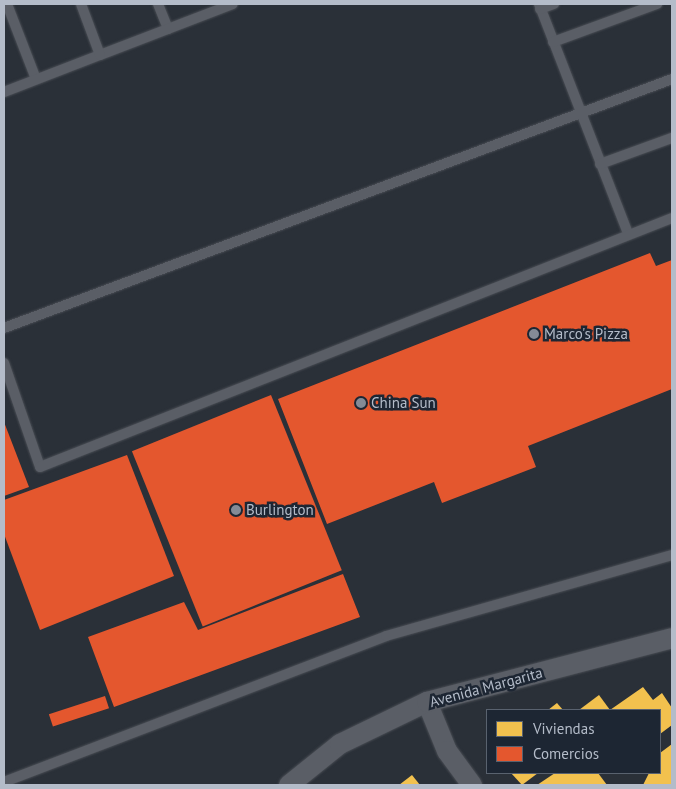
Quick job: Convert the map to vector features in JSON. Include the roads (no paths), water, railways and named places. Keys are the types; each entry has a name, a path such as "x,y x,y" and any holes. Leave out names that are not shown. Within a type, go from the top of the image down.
{"street":[{"name":"Avenida Margarita","path":"288,785 340,744 427,702 672,638"},
{"path":"427,702 447,751 472,785"}],"lane":[{"path":"7,4 36,79"},
{"path":"81,4 100,55"},
{"path":"158,4 168,29"},
{"path":"4,92 233,4"},
{"path":"554,4 540,6 628,234"},
{"path":"553,42 657,4"},
{"path":"4,328 672,79"},
{"path":"600,164 672,138"},
{"path":"4,363 40,467 672,218"},
{"path":"4,782 386,636 672,555"}],"place":[{"name":"Marco's Pizza","path":"534,334"},
{"name":"China Sun","path":"361,403"},
{"name":"Burlington","path":"236,510"}]}
